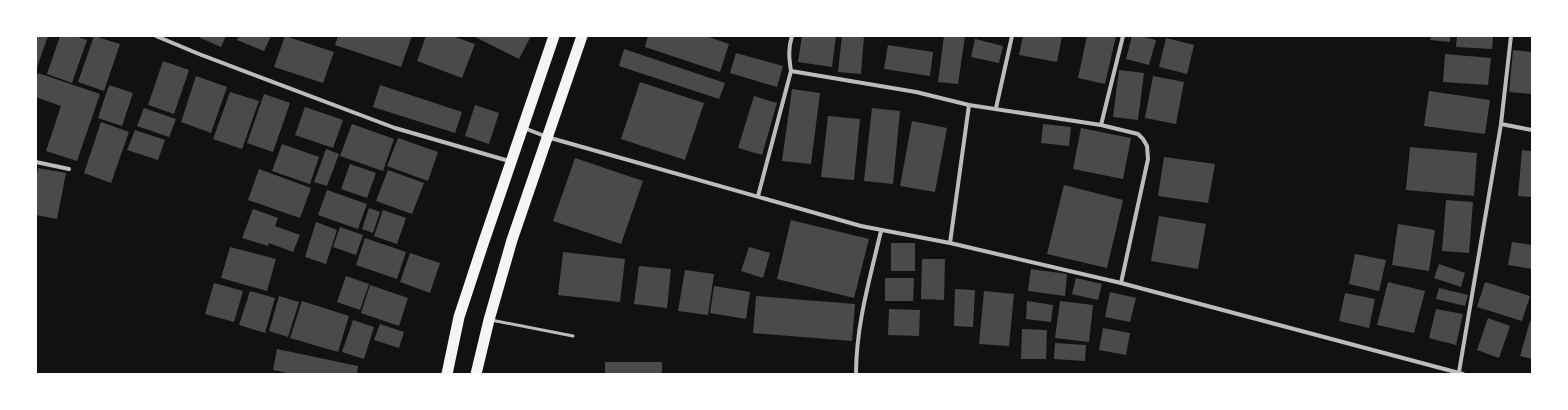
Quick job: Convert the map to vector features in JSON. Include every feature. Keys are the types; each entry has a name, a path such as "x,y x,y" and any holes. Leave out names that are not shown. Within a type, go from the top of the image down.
{"highway":[{"path":"447,374 459,318 554,36"},
{"path":"476,374 489,320 512,240 582,36"}],"street":[{"path":"156,36 198,54 395,128 512,162"},
{"path":"758,196 791,70 789,62 789,45 792,36"},
{"path":"996,108 1012,36"},
{"path":"1100,125 1123,36"},
{"path":"523,128 547,137 882,230 950,243 1121,283 1461,373 1501,124 1511,36"},
{"path":"791,70 916,92 969,105 1100,125 1138,134 1147,146 1148,159 1121,283"},
{"path":"950,243 969,105"},
{"path":"1501,124 1532,130"},
{"path":"36,162 69,169"},
{"path":"856,374 856,355 861,316 882,230"}],"lane":[{"path":"489,320 573,336"}],"building":[{"path":"36,36 48,36 36,70"},
{"path":"60,36 75,36 87,40 72,83 47,74"},
{"path":"94,36 120,44 104,91 78,82"},
{"path":"196,36 226,36 221,47"},
{"path":"239,36 271,36 264,51 237,40"},
{"path":"285,36 334,52 323,83 274,67"},
{"path":"338,36 412,36 401,67 335,45"},
{"path":"426,36 452,36 475,44 462,78 417,61"},
{"path":"473,36 531,36 519,59"},
{"path":"648,36 706,36 729,44 720,72 645,47"},
{"path":"802,36 836,36 832,67 798,62"},
{"path":"842,36 864,36 861,74 838,72"},
{"path":"944,36 965,36 958,84 938,82"},
{"path":"1023,36 1062,36 1057,62 1019,55"},
{"path":"1087,36 1116,36 1105,84 1078,78"},
{"path":"1132,36 1140,36 1156,40 1149,65 1126,59"},
{"path":"1431,36 1450,36 1450,42 1430,40"},
{"path":"1457,36 1493,36 1492,49 1456,47"},
{"path":"1166,38 1194,45 1187,74 1159,67"},
{"path":"975,39 1003,46 999,63 971,57"},
{"path":"888,45 933,52 930,76 884,69"},
{"path":"624,49 725,83 719,99 619,66"},
{"path":"1513,50 1532,52 1532,94 1509,92"},
{"path":"736,53 783,66 777,87 730,73"},
{"path":"1445,54 1491,58 1488,85 1443,82"},
{"path":"163,61 189,70 174,114 148,105"},
{"path":"1119,70 1144,73 1138,120 1113,117"},
{"path":"38,73 100,94 77,161 46,151 61,106 36,97 36,79"},
{"path":"196,76 227,87 211,133 181,122"},
{"path":"1153,76 1184,82 1176,124 1145,118"},
{"path":"640,82 704,103 685,160 621,139"},
{"path":"109,85 133,93 122,126 98,118"},
{"path":"380,85 462,112 455,133 373,107"},
{"path":"792,89 820,93 811,164 782,161"},
{"path":"1429,91 1490,100 1485,134 1424,126"},
{"path":"230,92 259,101 242,149 213,139"},
{"path":"264,94 290,103 273,152 247,143"},
{"path":"754,96 777,103 762,155 738,148"},
{"path":"475,105 499,113 489,144 465,136"},
{"path":"305,107 343,120 333,148 295,135"},
{"path":"144,108 176,119 169,137 137,126"},
{"path":"872,108 900,111 893,184 864,181"},
{"path":"828,116 860,119 854,180 821,177"},
{"path":"912,121 947,128 935,192 900,186"},
{"path":"101,122 129,132 111,183 84,173"},
{"path":"352,124 394,139 383,171 340,156"},
{"path":"1043,124 1071,127 1069,146 1041,143"},
{"path":"1081,128 1131,138 1123,179 1073,169"},
{"path":"135,130 165,140 158,160 127,150"},
{"path":"398,138 438,152 428,181 387,166"},
{"path":"282,144 319,157 310,184 272,171"},
{"path":"1410,147 1477,153 1474,196 1406,190"},
{"path":"326,149 339,154 327,186 314,182"},
{"path":"1522,150 1532,151 1532,197 1518,196"},
{"path":"1164,157 1215,164 1208,203 1158,196"},
{"path":"575,158 643,181 621,244 553,221"},
{"path":"350,164 376,173 367,198 341,189"},
{"path":"38,168 66,173 57,219 36,215 36,181"},
{"path":"259,169 311,188 300,218 248,200"},
{"path":"388,170 424,183 412,214 376,201"},
{"path":"1064,185 1123,200 1107,268 1047,254"},
{"path":"327,190 367,204 358,229 318,215"},
{"path":"1446,200 1473,202 1469,253 1442,251"},
{"path":"369,208 380,212 373,233 362,229"},
{"path":"253,209 278,218 275,226 300,235 293,252 269,243 268,246 242,238"},
{"path":"383,210 406,218 397,244 374,236"},
{"path":"1159,216 1206,224 1198,269 1151,261"},
{"path":"791,220 869,239 854,298 777,279"},
{"path":"316,222 337,230 326,264 305,257"},
{"path":"1398,224 1435,230 1429,271 1392,265"},
{"path":"340,227 363,235 356,255 333,247"},
{"path":"365,238 406,252 397,279 356,265"},
{"path":"1512,242 1532,245 1532,269 1508,265"},
{"path":"891,243 915,243 915,271 891,271"},
{"path":"230,247 276,259 267,291 221,278"},
{"path":"749,247 770,253 763,278 741,271"},
{"path":"563,252 625,259 620,302 558,295"},
{"path":"410,253 440,263 430,293 400,282"},
{"path":"1355,254 1386,260 1379,291 1349,284"},
{"path":"922,259 945,259 944,300 921,299"},
{"path":"1439,264 1465,273 1461,287 1434,278"},
{"path":"639,266 671,269 667,308 634,304"},
{"path":"1031,269 1067,274 1065,296 1028,291"},
{"path":"685,270 714,274 708,315 678,311"},
{"path":"346,276 369,284 360,310 337,302"},
{"path":"885,278 914,278 913,301 885,301"},
{"path":"1076,278 1102,284 1098,300 1072,294"},
{"path":"1388,282 1425,291 1414,333 1377,325"},
{"path":"1485,282 1530,296 1522,321 1477,307"},
{"path":"214,283 243,291 234,322 205,314"},
{"path":"370,285 408,298 399,326 361,313"},
{"path":"714,286 750,292 746,319 710,313"},
{"path":"1439,288 1468,295 1465,306 1436,299"},
{"path":"955,289 975,290 973,327 954,326"},
{"path":"250,291 275,298 265,333 239,325"},
{"path":"984,291 1014,294 1009,346 979,344"},
{"path":"1110,292 1136,298 1130,322 1105,317"},
{"path":"1345,293 1375,299 1369,328 1339,321"},
{"path":"279,296 299,302 288,337 269,331"},
{"path":"756,296 855,304 852,341 753,333"},
{"path":"302,301 349,316 338,352 290,338"},
{"path":"1027,301 1053,305 1051,322 1026,319"},
{"path":"1060,301 1093,305 1089,342 1055,338"},
{"path":"889,309 920,310 919,336 888,335"},
{"path":"1436,309 1463,314 1456,345 1429,338"},
{"path":"1488,318 1510,326 1499,358 1477,350"},
{"path":"353,320 374,327 364,359 342,352"},
{"path":"1530,321 1532,322 1532,359 1520,356"},
{"path":"380,324 404,332 399,348 374,340"},
{"path":"1103,328 1130,333 1126,355 1099,350"},
{"path":"1022,329 1047,330 1046,359 1021,359"},
{"path":"1055,343 1086,345 1085,361 1054,359"},
{"path":"277,349 358,366 357,374 292,374 273,370"},
{"path":"605,362 662,362 662,374 605,374"}]}
